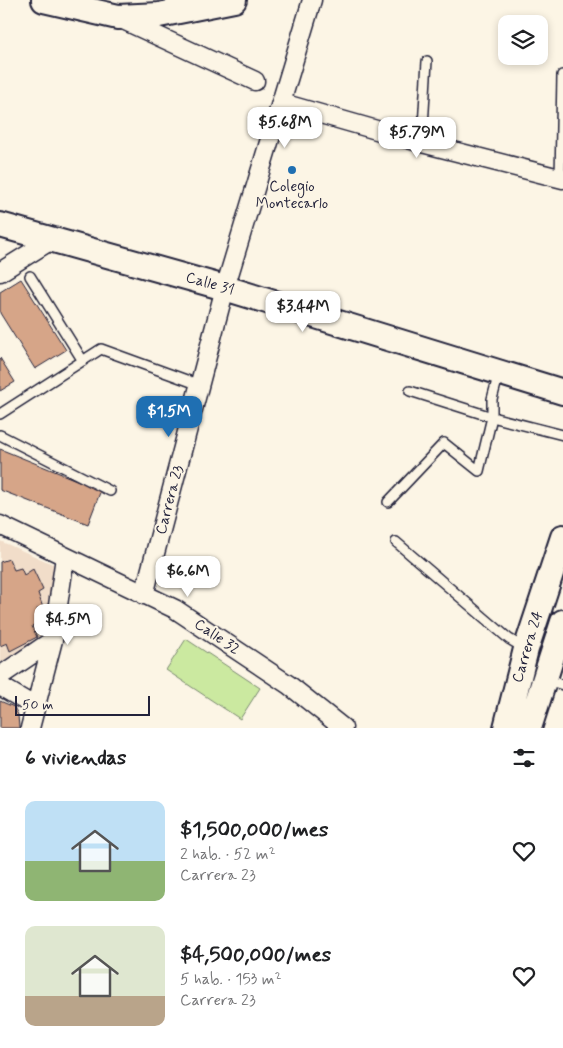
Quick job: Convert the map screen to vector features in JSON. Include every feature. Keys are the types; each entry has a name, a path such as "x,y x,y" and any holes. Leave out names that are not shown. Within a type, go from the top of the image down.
{"street":[{"path":"44,0 118,17 255,81"},
{"path":"118,17 159,15 234,0"},
{"name":"Carrera 23","path":"144,595 225,288 312,0"},
{"path":"282,103 422,143 562,179"},
{"name":"Calle 31","path":"0,225 225,288 563,392"},
{"path":"0,272 53,239"},
{"name":"Calle 32","path":"0,525 48,546 65,557 175,609 281,679 342,728"},
{"name":"Carrera 24","path":"506,728 526,649 563,537"},
{"path":"30,728 34,706 53,640 65,557"},
{"name":"Carrera 24","path":"528,728 554,682 563,622"},
{"path":"0,676 53,640"},
{"path":"0,686 34,706"}],"lane":[{"path":"422,143 427,61"},
{"path":"562,75 562,179"},
{"path":"30,276 83,361"},
{"path":"0,414 101,349 200,385"},
{"path":"388,502 444,442 479,471 492,417 492,399 499,372"},
{"path":"410,390 492,417 563,435"},
{"path":"0,435 110,491"},
{"path":"396,542 509,639 526,649"}],"shaded area":[{"path":"0,541 55,565 45,637 0,663"}],"green space":[{"path":"186,639 260,688 240,719 166,670"}],"building":[{"path":"21,279 66,350 35,369 0,313 0,292"},
{"path":"0,358 15,382 0,391"},
{"path":"0,449 101,490 88,524 0,490"},
{"path":"9,559 14,570 21,568 24,575 33,569 43,590 38,593 43,608 37,609 41,621 32,626 37,637 10,651 7,643 0,646 0,562"},
{"path":"0,701 14,707 18,715 19,728 0,728"}],"place":[{"name":"Colegio Montecarlo","path":"292,170"}]}
